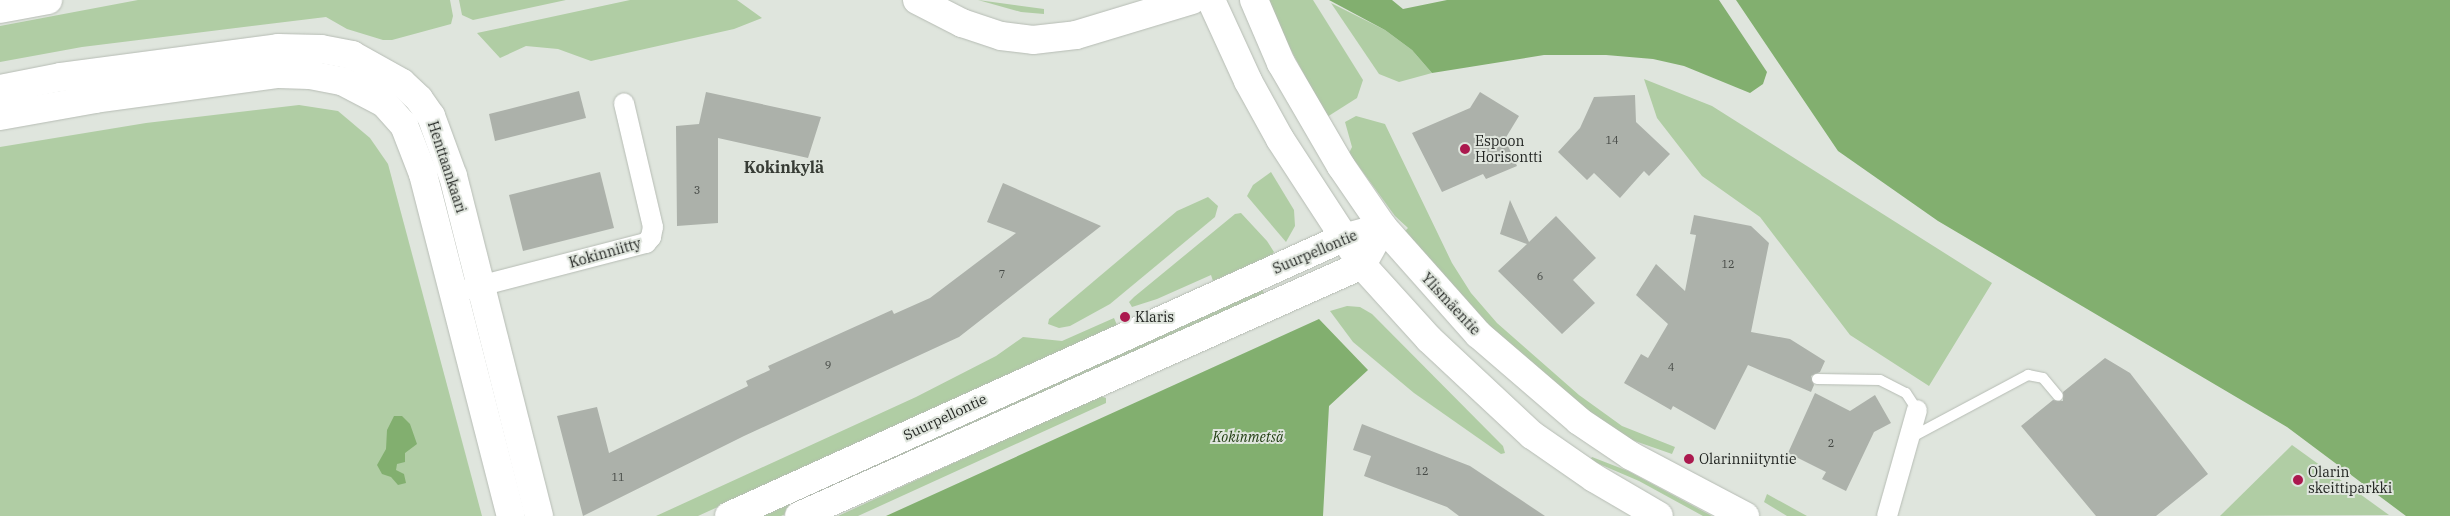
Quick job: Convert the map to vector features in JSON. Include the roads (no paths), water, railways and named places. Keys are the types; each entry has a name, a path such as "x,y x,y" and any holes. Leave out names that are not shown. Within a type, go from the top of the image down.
{"main road":[{"path":"0,9 48,0"},
{"path":"917,0 970,25 1001,36 1033,40 1076,35 1192,0"},
{"path":"1211,0 1248,81 1307,185 1362,265 1429,338 1532,435 1594,478 1660,516"},
{"name":"Ylismäentie","path":"1254,0 1281,63 1341,166 1382,227 1478,334 1523,376 1631,456 1745,516"},
{"name":"Henttaankaari","path":"0,89 61,77 278,48 321,49 368,62 402,83 419,98 430,116 453,176 540,516"},
{"name":"Henttaankaari","path":"0,116 95,99 278,74 310,74 342,81 384,104 404,126 423,174 512,516"},
{"name":"Suurpellontie","path":"729,516 1343,238 1382,227"},
{"name":"Suurpellontie","path":"1362,265 1382,227"},
{"path":"799,516 1362,265"}],"street":[{"name":"Kokinniitty","path":"454,293 646,243 652,237 653,227 624,103"},
{"path":"1887,516 1917,410"}],"lane":[{"path":"1909,439 2028,375 2043,378 2058,396"},
{"path":"1817,380 1880,380 1906,393 1917,410"}],"place":[{"name":"Espoon Horisontti","path":"1465,149"},
{"name":"Klaris","path":"1125,317"},
{"name":"Olarinniityntie","path":"1689,459"},
{"name":"Olarin skeittiparkki","path":"2298,480"}],"district":[{"name":"Kokinkylä","path":"784,167"}],"park label":[{"name":"Kokinmetsä","path":"1248,437"}]}
